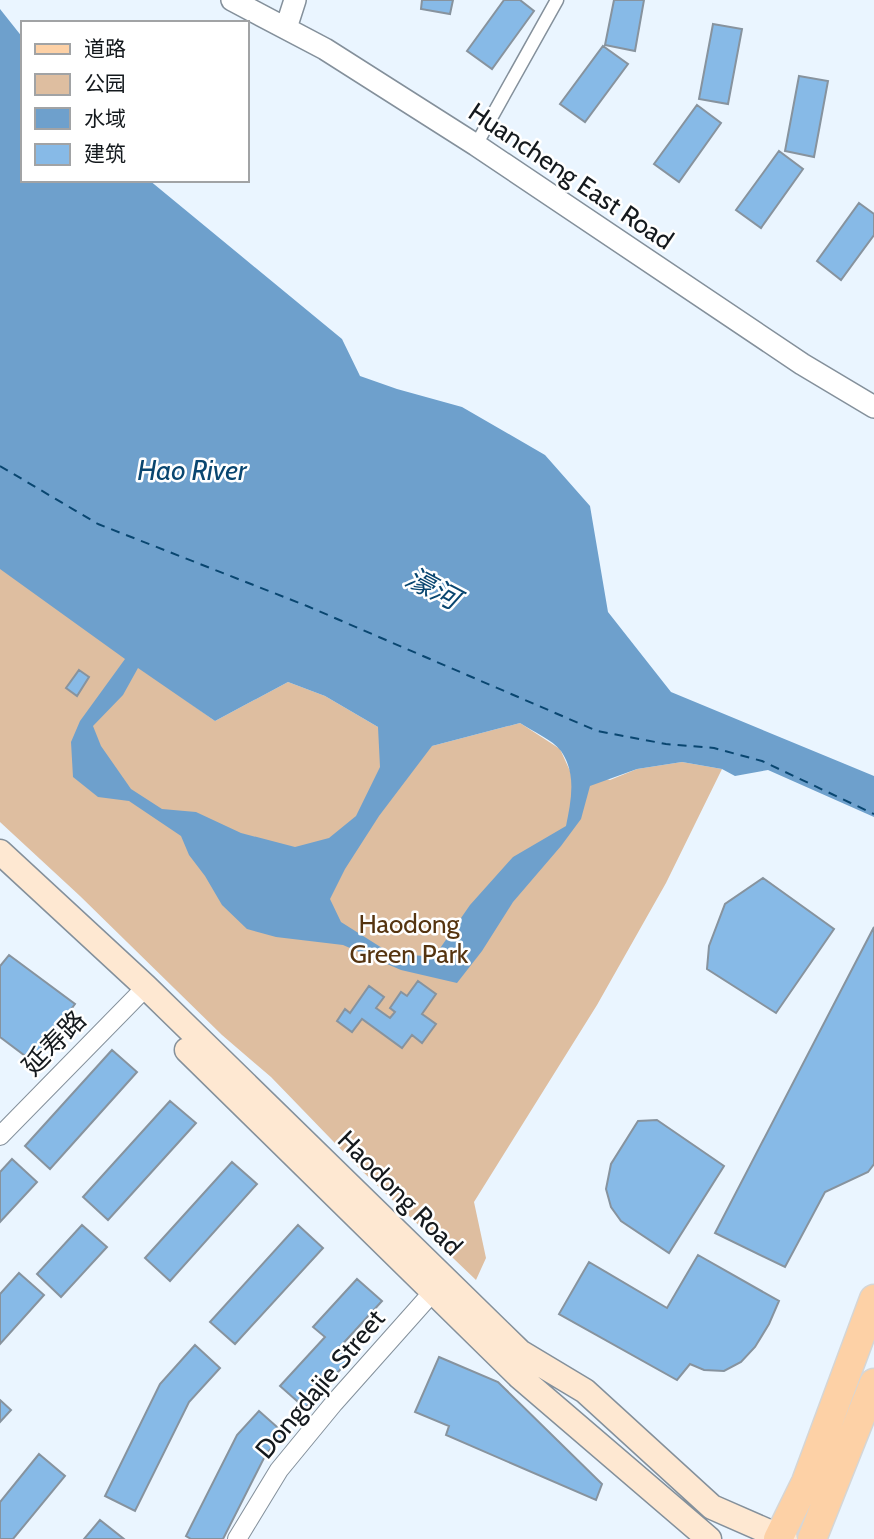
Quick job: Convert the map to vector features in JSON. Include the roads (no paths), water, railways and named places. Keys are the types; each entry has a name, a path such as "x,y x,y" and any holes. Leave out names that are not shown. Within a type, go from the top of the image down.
{"main road":[{"name":"Haodong Road","path":"0,852 433,1293 520,1377 709,1539"},
{"name":"Haodong Road","path":"0,875 140,992 520,1352 585,1391 712,1507 781,1538"},
{"path":"781,1538 806,1482 874,1299"},
{"path":"812,1539 874,1383"}],"street":[{"name":"Huancheng East Road","path":"232,0 326,49 476,145 802,363 874,407"},
{"path":"286,28 295,0"},
{"path":"476,145 557,0"},
{"name":"延寿路","path":"0,1136 140,992"},
{"path":"433,1293 440,1282 440,1276 434,1268"},
{"name":"Dongdajie Street","path":"237,1539 279,1470 334,1403 433,1293"}],"water":[{"name":"Hao River","path":"0,9 21,35 21,182 151,182 342,339 360,376 462,407 545,455 590,506 608,612 671,692 874,776 874,817 768,770 735,776 722,769 682,762 637,769 590,786 581,819 513,902 482,951 457,983 401,970 343,945 276,937 247,929 222,905 189,855 181,836 129,801 98,797 73,777 71,742 80,721 125,659 0,569","holes":["138,668 215,721 288,682 325,696 378,727 380,767 356,816 329,838 295,847 241,833 196,812 162,809 131,789 101,746 93,726 123,695","520,723 553,743 566,760 571,778 566,826 513,857 470,905 434,957 390,953 341,922 330,899 345,869 379,816 432,746"]}],"water label":[{"name":"濠河","path":"433,588"}],"park label":[{"name":"Haodong Green Park","path":"409,939"}]}
